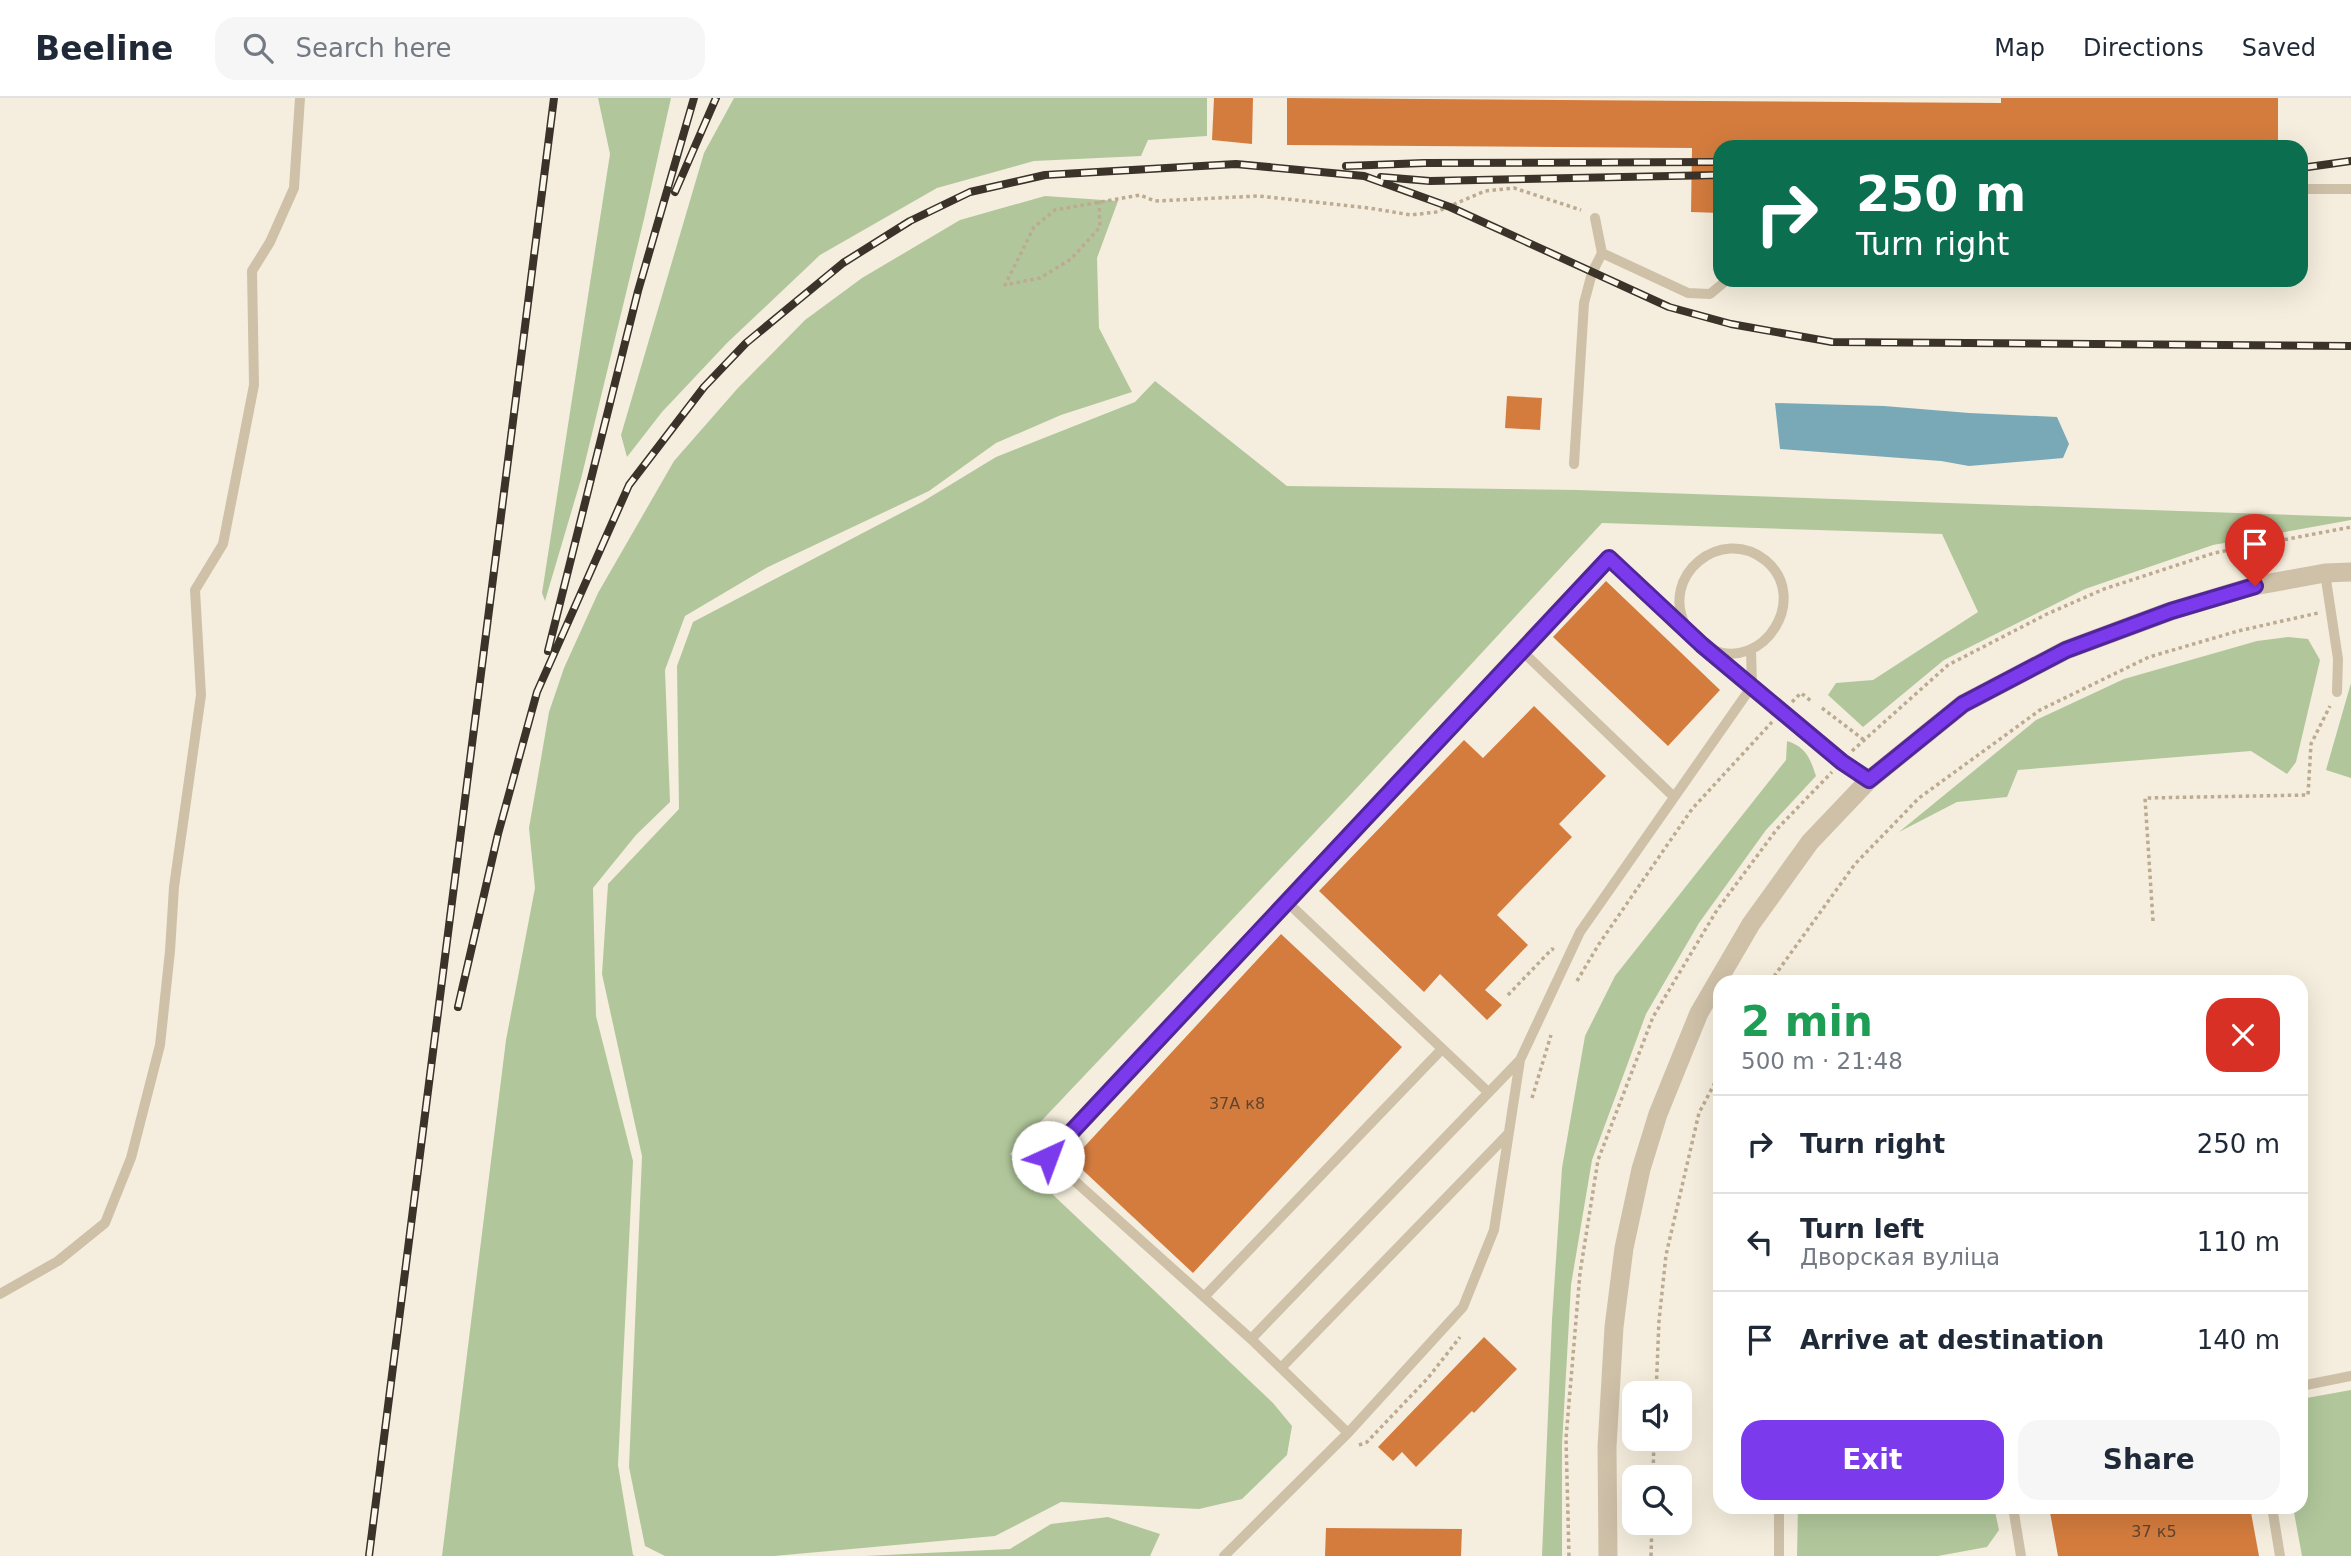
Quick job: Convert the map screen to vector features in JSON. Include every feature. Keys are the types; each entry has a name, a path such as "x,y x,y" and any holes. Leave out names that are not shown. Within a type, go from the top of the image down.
{"street":[{"path":"1721,975 1751,924 1810,842 1869,780 1963,704 2066,650 2171,611 2255,586 2325,573 2351,572"},
{"path":"1608,1556 1607,1447 1614,1327 1624,1248 1641,1169 1658,1114 1699,1013 1713,989"}],"lane":[{"path":"0,1294 58,1261 105,1223 131,1158 160,1045 174,887 201,695 195,590 223,544 254,385 253,271 270,242 294,188 300,98"},
{"path":"2308,189 2351,189"},
{"path":"1574,464 1584,303 1592,273 1602,253 1595,218"},
{"path":"1602,253 1688,293 1710,294 1718,287"},
{"path":"1690,633 1682,618 1679,602 1681,585 1688,570 1700,558 1716,550 1734,548 1751,552 1766,561 1778,575 1784,592 1784,609 1778,626 1767,640 1751,650 1734,654 1717,652 1702,645"},
{"path":"1348,1433 1251,1339 1048,1157 1609,558 1702,645 1842,762 1869,780"},
{"path":"2325,573 2338,659 2337,692"},
{"path":"1224,1556 1348,1433 1463,1307 1493,1230 1520,1060 1580,932 1752,686 1751,650"},
{"path":"1522,651 1674,797"},
{"path":"1286,901 1488,1092"},
{"path":"1204,1297 1442,1049"},
{"path":"1251,1339 1520,1060"},
{"path":"1281,1368 1508,1134"},
{"path":"2308,1385 2351,1376"},
{"path":"1779,1514 1779,1556"},
{"path":"2014,1514 2021,1556"},
{"path":"2273,1514 2280,1556"}],"path":[{"path":"1099,201 1100,228 1071,259 1040,278 1005,285 1034,227 1055,210 1099,201 1140,195 1155,201 1259,196 1411,215 1436,212 1485,191 1514,188 1573,207 1595,218"},
{"path":"1569,1556 1566,1438 1580,1273 1598,1160 1653,1017 1717,910 1777,829 1864,740 1948,665 2047,614 2104,589 2214,553 2351,527"},
{"path":"1775,975 1855,864 1919,798 2040,710 2149,657 2238,631 2330,611"},
{"path":"2153,922 2145,798 2308,796 2311,744 2337,692"},
{"path":"1573,988 1599,944 1692,809 1801,693 1811,701"},
{"path":"1822,708 1864,740"},
{"path":"1532,1099 1555,1024"},
{"path":"1656,1381 1666,1255 1699,1113 1713,1086"},
{"path":"1348,1433 1360,1446 1367,1442 1428,1378 1460,1337"},
{"path":"1651,1556 1652,1535"}],"green space":[{"path":"598,98 671,98 581,479 545,601 542,593 610,154"},
{"path":"734,98 1207,98 1207,136 1148,140 1141,156 1034,161 937,188 820,255 727,343 662,412 627,457 621,435 704,153"},
{"path":"1045,196 1118,201 1097,258 1099,328 1132,392 1061,415 996,443 929,491 768,567 685,616 665,670 670,802 636,835 593,888 596,1016 633,1161 618,1465 635,1556 442,1556 506,1040 535,888 529,828 549,712 564,668 598,593 674,461 737,389 805,320 862,278 960,220"},
{"path":"1155,381 1287,486 1578,490 2351,517 2351,520 2213,545 2085,589 1944,660 1863,727 1828,695 1836,683 1873,680 1978,612 1942,534 1602,523 1353,792 1010,1154 1273,1403 1292,1426 1287,1455 1242,1499 1199,1509 1061,1502 995,1536 774,1556 665,1556 645,1546 629,1467 642,1156 602,974 608,884 679,809 677,666 693,622 922,502 996,457 1135,402"},
{"path":"2288,637 2308,639 2320,660 2296,762 2287,774 2251,751 2018,770 2007,797 1957,802 1899,832 2036,720 2124,679 2257,641"},
{"path":"2351,683 2351,778 2326,770"},
{"path":"1787,741 1799,746 1806,754 1816,776 1766,830 1699,923 1646,1014 1592,1160 1571,1285 1562,1445 1562,1556 1542,1556 1552,1320 1562,1168 1585,1036 1615,976 1786,760"},
{"path":"2351,1390 2351,1556 2302,1556 2294,1514 2308,1514 2308,1398"},
{"path":"1798,1514 1996,1514 1999,1530 1987,1547 1938,1556 1797,1556"},
{"path":"1108,1517 1160,1534 1150,1556 864,1556 1010,1549 1051,1524"}],"water":[{"path":"1775,403 1884,406 2057,417 2069,444 2063,458 1969,466 1941,461 1780,449"}],"building":[{"path":"1214,98 1253,98 1252,144 1212,140"},
{"path":"1287,98 2001,103 2001,98 2278,98 2278,140 1713,140 1713,213 1691,212 1692,148 1287,145"},
{"path":"1507,396 1542,398 1540,430 1505,428"},
{"path":"1606,581 1720,690 1668,746 1553,637"},
{"path":"1534,706 1606,776 1559,824 1572,837 1497,915 1528,945 1485,990 1502,1005 1487,1020 1440,974 1424,992 1319,891 1464,740 1483,758"},
{"path":"1281,934 1402,1047 1193,1273 1072,1160"},
{"path":"1484,1337 1517,1369 1416,1467 1402,1452 1393,1461 1378,1447"},
{"path":"2050,1514 2251,1514 2259,1556 2058,1556"},
{"path":"1326,1528 1462,1529 1461,1556 1325,1556"}],"railway":[{"path":"369,1556 554,98"},
{"path":"548,651 638,291 694,98"},
{"path":"675,192 716,98"},
{"path":"2308,167 2351,161"},
{"path":"1346,166 1424,163 1713,162"},
{"path":"458,1007 498,834 537,692 629,485 704,387 746,343 843,263 910,221 970,192 1045,175 1236,164 1364,176 1450,207 1669,307 1731,324 1832,342 2351,346"},
{"path":"1381,177 1430,181 1713,175"}],"route":[{"path":"1048,1157 1609,558 1702,645 1842,762 1869,780 1963,704 2066,650 2171,611 2255,586"}]}
